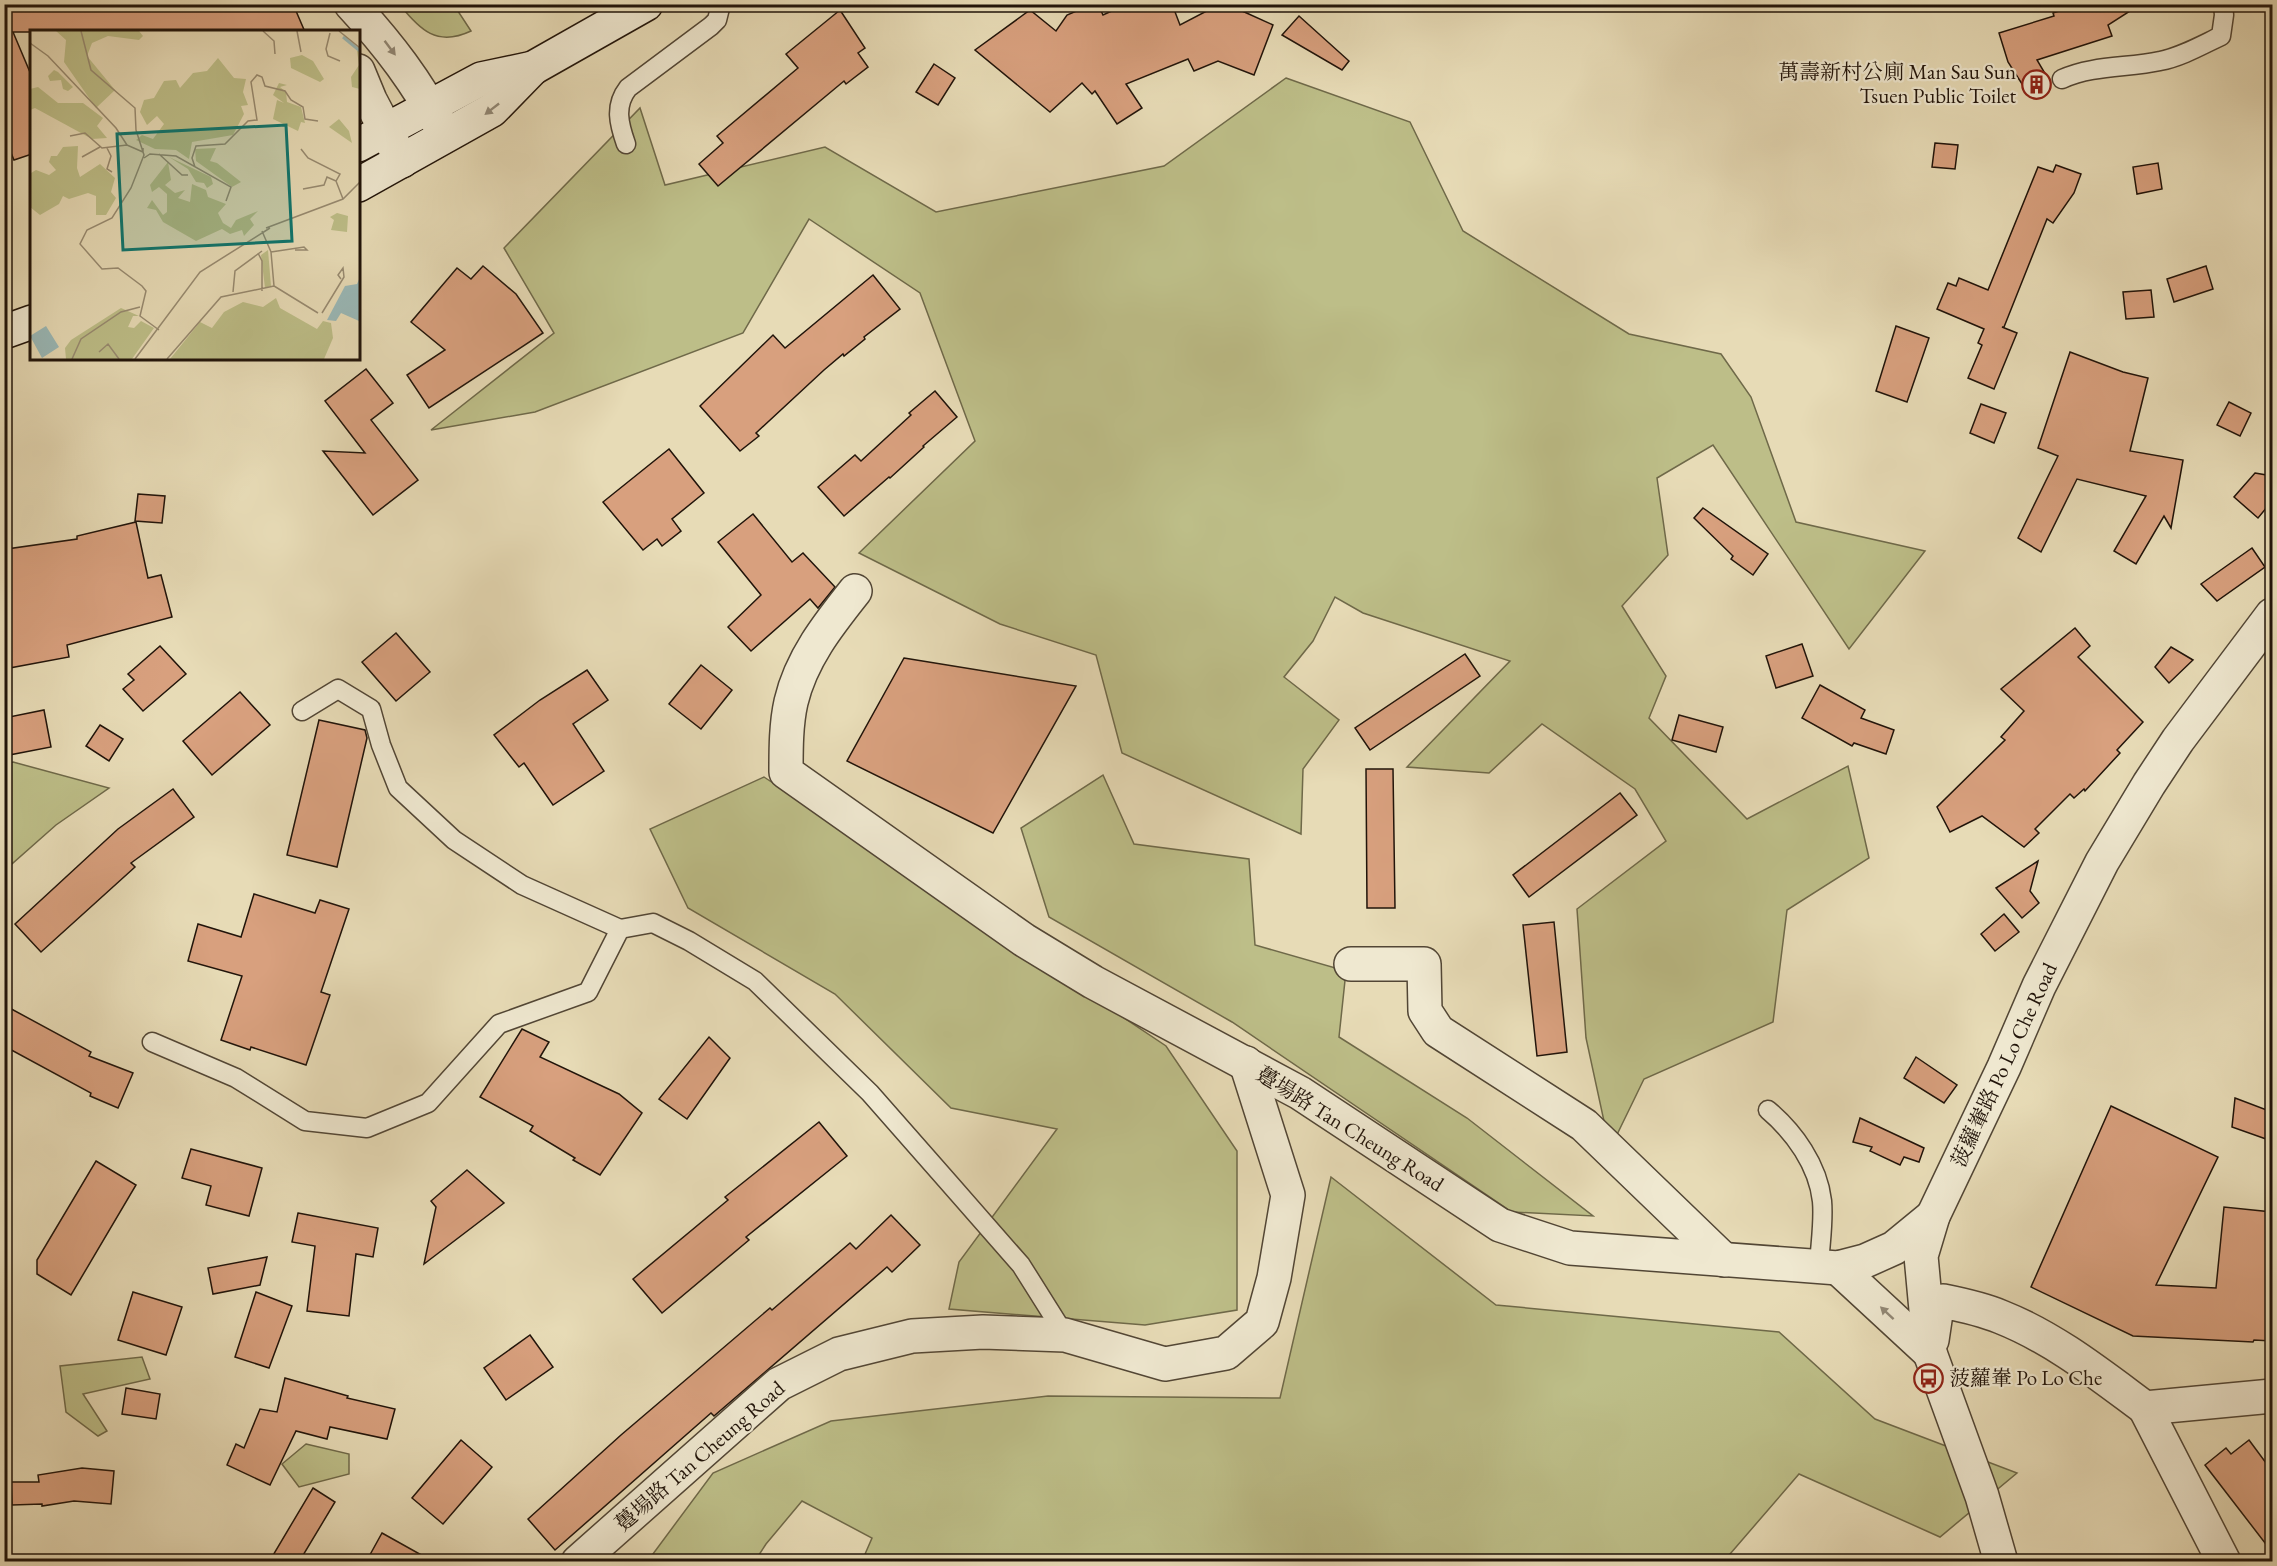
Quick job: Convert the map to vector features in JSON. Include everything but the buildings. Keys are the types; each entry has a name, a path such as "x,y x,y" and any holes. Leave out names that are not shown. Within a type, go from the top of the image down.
{"street":[{"path":"344,4 349,30"},
{"path":"351,4 384,39 404,65 446,136"},
{"path":"360,184 492,110 533,68 646,4"},
{"path":"372,138 481,79 533,68"},
{"path":"360,81 372,138 402,161"},
{"path":"4,332 30,323"},
{"path":"855,591 823,632 805,663 791,703 786,772 1024,940 1093,982 1246,1063"},
{"name":"菠蘿輋路 Po Lo Che Road","path":"2001,1562 1982,1496 1930,1353 1921,1256 1933,1216 2004,1067 2038,986 2102,862 2178,740 2272,615"},
{"path":"1351,964 1424,964 1425,1011 1438,1031 1584,1125 1724,1260"},
{"name":"躉場路 Tan Cheung Road","path":"1246,1063 1300,1093 1500,1225 1570,1248 1829,1267 1865,1261 1894,1248 1933,1216"},
{"name":"躉場路 Tan Cheung Road","path":"578,1562 779,1384 839,1354 912,1336 983,1332 1065,1335 1165,1364 1226,1353 1262,1322 1274,1278 1288,1195 1246,1063"},
{"path":"1829,1267 1930,1353"},
{"path":"1930,1353 1936,1313 1943,1301 1973,1307 2002,1317 2060,1346 2145,1408 2224,1562"},
{"path":"2145,1408 2272,1396"}],"lane":[{"path":"626,144 619,126 621,97 628,88 711,27 717,20 721,4"},
{"path":"2062,79 2089,71 2160,62 2221,36 2223,4"},
{"path":"302,711 338,689 370,709 398,788 454,840 522,885 620,929 653,923 689,940 755,981 870,1094 1021,1265 1065,1335"},
{"path":"152,1042 236,1078 305,1121 367,1128 428,1103 499,1024 588,992 620,929"},
{"path":"1768,1110 1797,1139 1809,1160 1822,1200 1829,1267"}],"green space":[{"path":"400,5 454,5 471,31 459,36 448,37 430,33 415,22"},
{"path":"1286,78 1410,122 1463,231 1629,334 1721,354 1751,397 1796,522 1925,551 1849,649 1713,445 1657,478 1668,555 1622,606 1666,676 1649,718 1747,819 1848,766 1869,858 1787,910 1773,1022 1644,1079 1610,1149 1586,1038 1577,909 1666,841 1635,789 1542,724 1489,773 1407,767 1510,661 1363,613 1335,597 1313,641 1284,677 1339,720 1303,769 1301,834 1122,753 1096,655 1000,624 859,553 975,441 920,293 809,219 743,333 535,412 431,430 554,333 504,248 640,108 665,185 825,147 936,212 1164,166"},
{"path":"13,762 109,788 56,825 5,870 5,764"},
{"path":"1103,775 1134,844 1249,859 1255,945 1346,971 1339,1037 1467,1118 1593,1216 1512,1212 1232,1022 1049,917 1021,828"},
{"path":"764,777 1166,1046 1237,1151 1237,1310 1145,1325 949,1309 959,1262 1057,1129 951,1108 835,994 688,908 650,829"},
{"path":"1331,1177 1496,1305 1779,1332 1875,1419 2017,1473 1940,1537 1799,1474 1724,1561 862,1561 872,1538 802,1501 766,1544 755,1561 647,1562 713,1473 831,1421 1048,1396 1280,1398"},
{"path":"142,1357 150,1379 83,1394 107,1431 98,1436 66,1412 60,1366"},
{"path":"306,1444 349,1454 349,1474 299,1487 282,1464"}],"place":[{"name":"萬壽新村公廁 Man Sau Sun Tsuen Public Toilet","path":"2037,84"},
{"name":"菠蘿輋 Po Lo Che","path":"1928,1378"}]}
